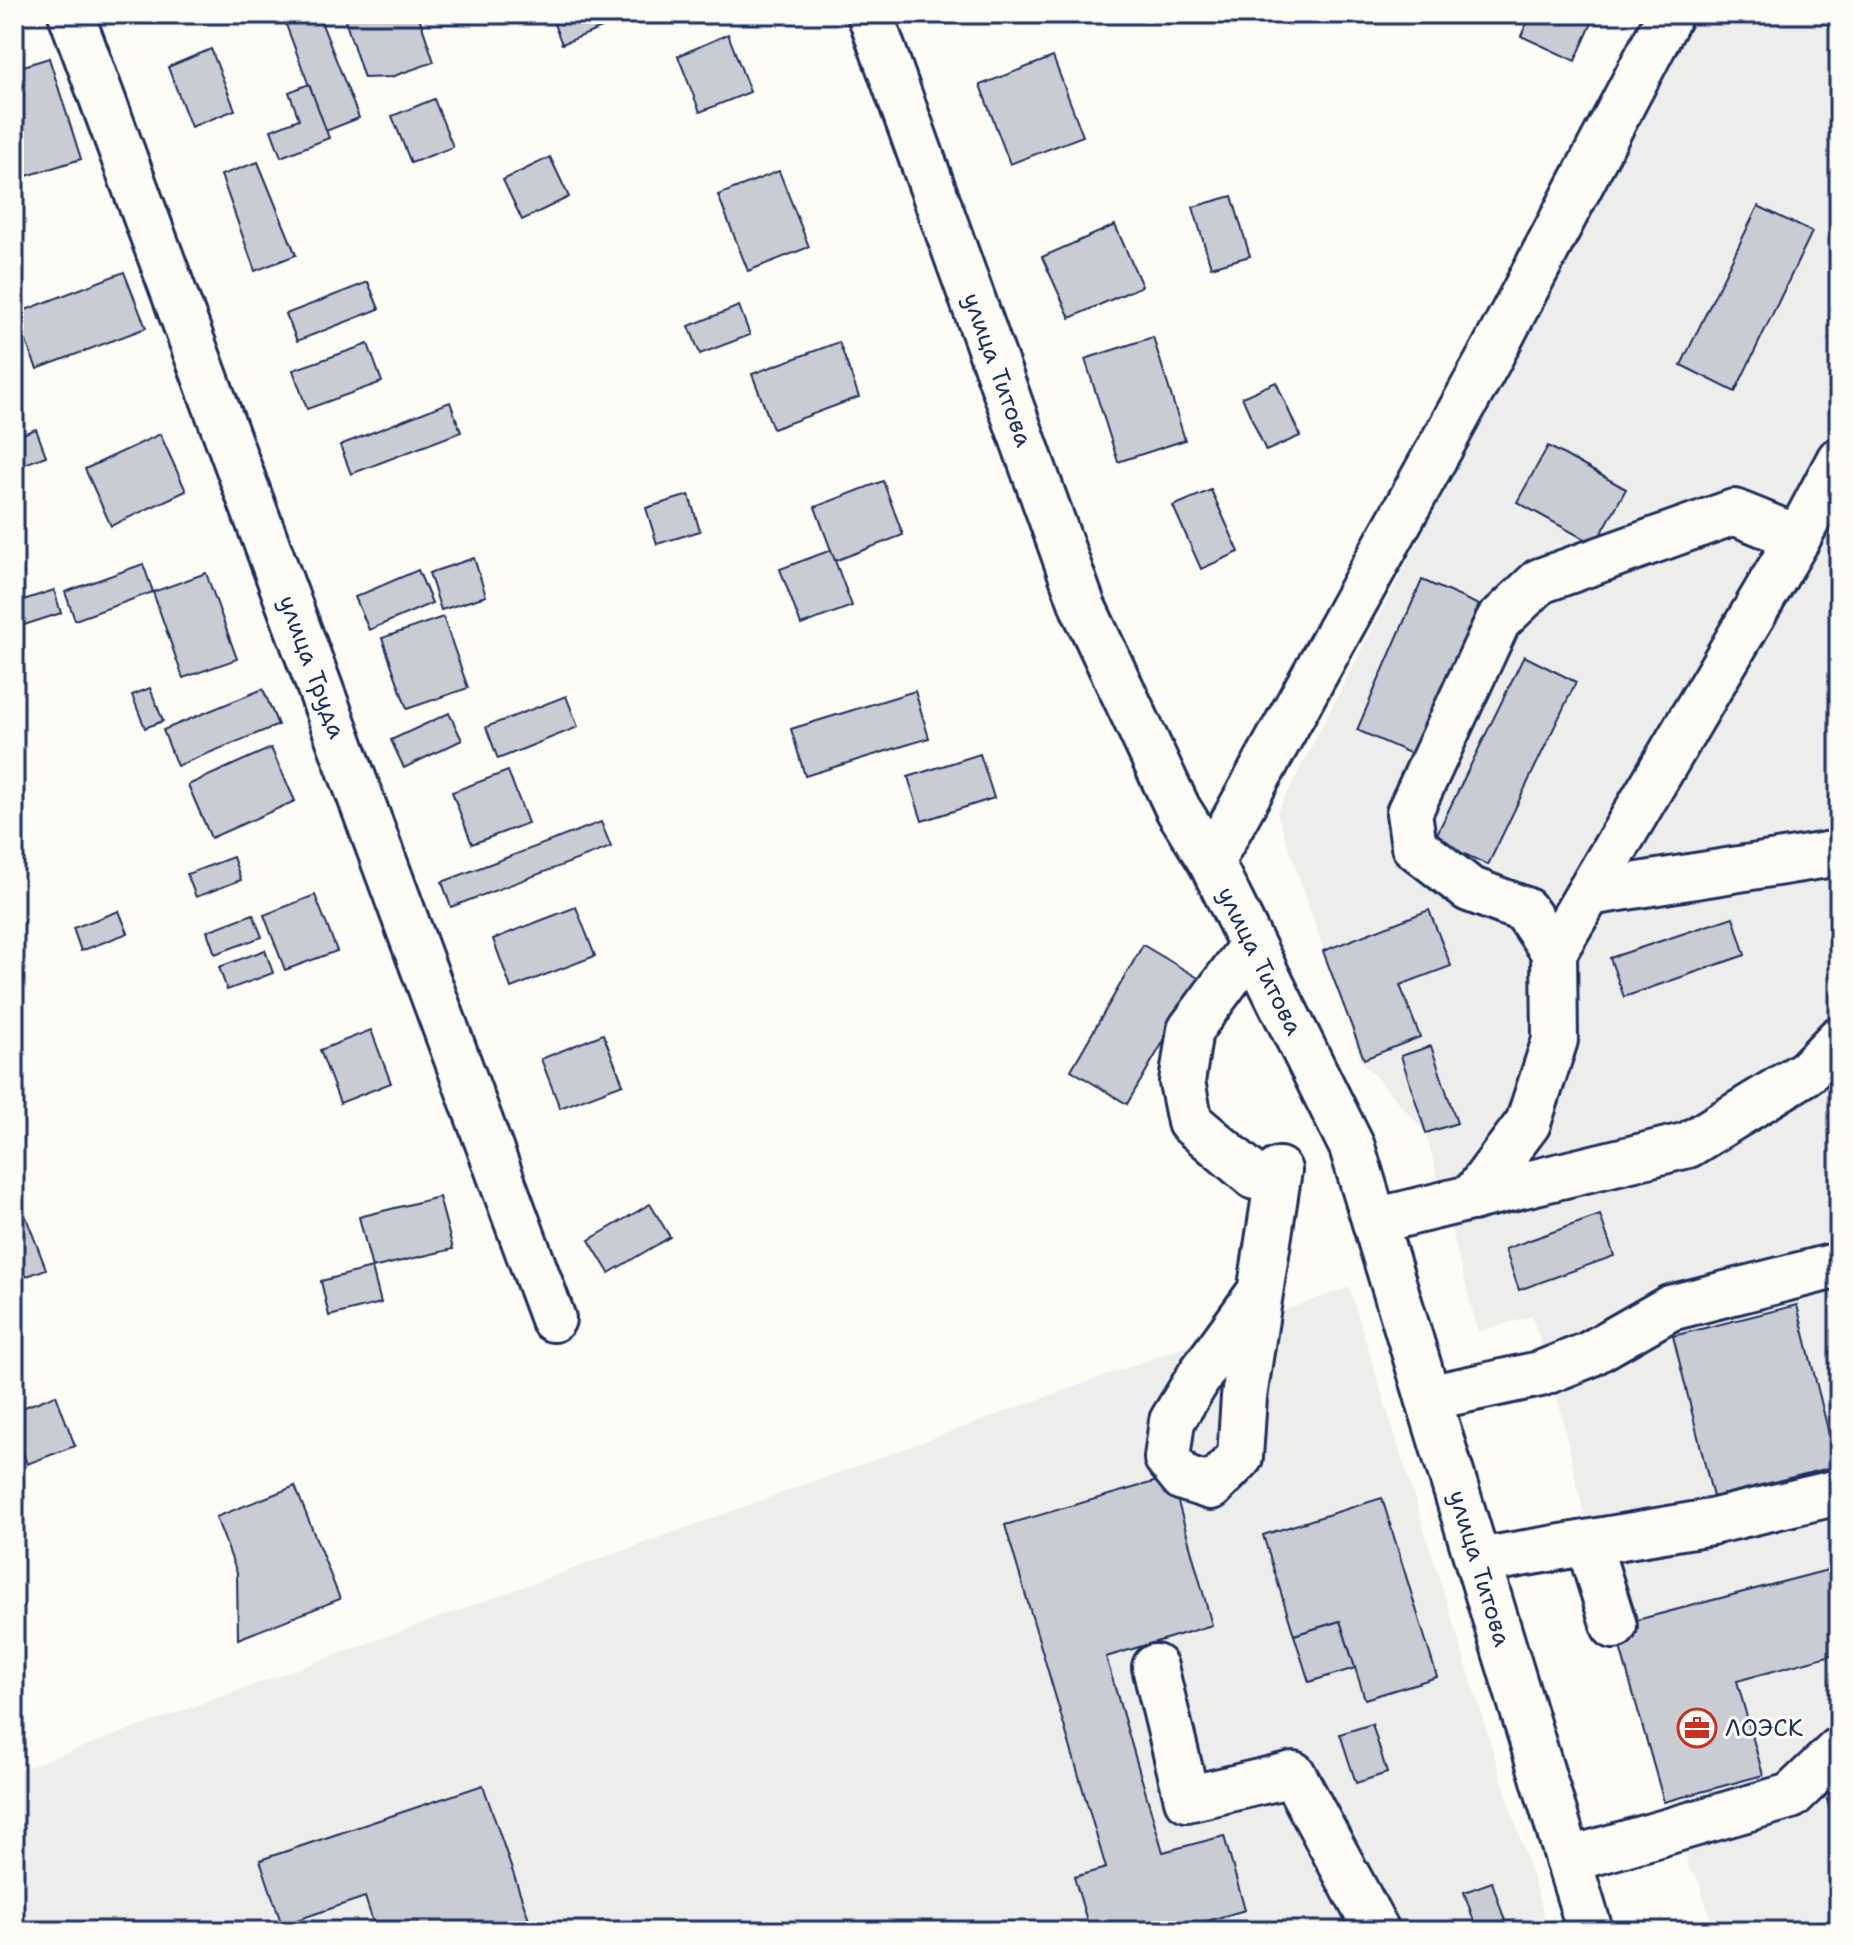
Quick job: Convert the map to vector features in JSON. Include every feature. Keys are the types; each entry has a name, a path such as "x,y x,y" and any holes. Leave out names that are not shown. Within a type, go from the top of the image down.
{"street":[{"name":"улица Труда","path":"71,14 553,1319"},
{"name":"улица Титова","path":"870,14 1083,607 1178,809 1211,862 1352,1147 1590,1931"},
{"path":"1211,862 1488,361 1670,14"},
{"path":"1472,1198 1528,1123 1555,1040 1554,952 1798,538 1839,460"},
{"path":"1554,952 1525,910 1469,889 1414,846 1409,813 1498,621 1540,581 1734,512 1798,538"},
{"path":"1589,893 1839,853"},
{"path":"1252,946 1190,1030 1182,1082 1190,1122 1267,1174 1259,1293"},
{"path":"1375,1221 1688,1145 1807,1072 1839,1039"},
{"path":"1428,1398 1540,1374 1588,1355 1670,1308 1839,1265"},
{"path":"1478,1561 1711,1522 1839,1492"},
{"path":"1595,1565 1614,1626"},
{"path":"1155,1667 1187,1799 1293,1774 1377,1931"},
{"path":"1568,1860 1791,1796 1839,1750"}],"shaded area":[{"path":"1691,14 1839,14 1839,1931 1715,1931 1697,1877 1690,1872 1671,1801 1664,1802 1595,1565 1558,1399 1532,1316 1478,1332 1426,1133 1362,1062 1277,813"},
{"path":"1349,1287 1549,1931 14,1931 14,1772"}],"building":[{"path":"282,14 318,14 359,118 326,131"},
{"path":"343,14 418,14 434,62 391,77 364,78"},
{"path":"466,14 493,14 469,23"},
{"path":"550,14 602,14 607,26 562,44"},
{"path":"1531,14 1596,14 1575,61 1521,36"},
{"path":"728,34 750,92 700,112 678,56"},
{"path":"211,49 235,110 191,127 168,67"},
{"path":"1053,57 1083,136 1010,164 980,85"},
{"path":"49,58 81,159 14,180 14,69"},
{"path":"309,84 329,138 281,157 271,130 299,119 289,92"},
{"path":"434,99 453,147 411,163 392,116"},
{"path":"550,157 569,197 522,220 503,180"},
{"path":"258,162 296,255 255,271 221,175"},
{"path":"779,171 809,247 748,271 718,195"},
{"path":"1232,196 1250,256 1211,267 1193,207"},
{"path":"1758,206 1812,232 1735,392 1681,365"},
{"path":"1115,225 1142,286 1070,318 1042,257"},
{"path":"124,272 146,328 37,369 15,314"},
{"path":"368,282 379,309 297,341 286,314"},
{"path":"739,306 750,335 700,354 689,326"},
{"path":"1153,337 1185,440 1118,462 1085,359"},
{"path":"839,342 859,397 773,429 752,374"},
{"path":"368,344 382,382 307,409 293,370"},
{"path":"1276,382 1300,436 1266,451 1242,397"},
{"path":"450,402 461,432 351,474 340,445"},
{"path":"36,429 46,456 14,468 14,437"},
{"path":"160,434 186,491 111,526 85,469"},
{"path":"1548,446 1626,489 1595,545 1517,502"},
{"path":"883,481 903,535 835,561 815,507"},
{"path":"1211,490 1239,552 1201,569 1173,506"},
{"path":"689,495 700,531 657,544 646,508"},
{"path":"831,550 852,606 801,625 780,569"},
{"path":"474,558 486,596 441,610 429,573"},
{"path":"143,564 153,592 75,620 65,592"},
{"path":"418,570 432,603 369,630 355,597"},
{"path":"206,573 237,659 183,678 153,592"},
{"path":"1422,580 1479,605 1414,755 1357,730"},
{"path":"54,590 61,613 15,628 14,603"},
{"path":"443,617 468,688 407,709 382,638"},
{"path":"1524,656 1576,682 1488,865 1434,840"},
{"path":"150,688 163,721 145,728 132,695"},
{"path":"263,689 278,725 177,766 163,730"},
{"path":"915,691 929,738 805,776 791,729"},
{"path":"566,696 578,727 498,759 486,727"},
{"path":"449,713 462,740 404,768 391,740"},
{"path":"271,748 295,801 211,838 188,785"},
{"path":"980,754 994,798 922,821 908,777"},
{"path":"508,771 528,823 472,844 452,792"},
{"path":"601,822 611,847 451,907 442,882"},
{"path":"233,857 241,880 196,897 187,874"},
{"path":"315,895 337,951 285,970 264,915"},
{"path":"576,907 595,956 511,988 493,939"},
{"path":"1429,910 1451,966 1400,985 1420,1037 1364,1059 1323,951"},
{"path":"119,911 128,933 81,951 73,928"},
{"path":"253,914 262,937 215,954 207,931"},
{"path":"1733,917 1745,955 1624,997 1610,958"},
{"path":"1143,945 1200,979 1127,1104 1071,1070"},
{"path":"265,950 273,973 227,990 219,967"},
{"path":"371,1030 391,1083 340,1103 320,1050"},
{"path":"603,1034 623,1084 560,1108 541,1059"},
{"path":"1431,1046 1457,1123 1426,1133 1401,1056"},
{"path":"14,1186 46,1269 14,1281"},
{"path":"439,1197 453,1249 372,1268 359,1217"},
{"path":"650,1204 670,1237 609,1273 589,1240"},
{"path":"1600,1215 1614,1256 1519,1290 1505,1249"},
{"path":"372,1268 381,1303 329,1316 321,1281"},
{"path":"1797,1305 1837,1466 1713,1497 1673,1336"},
{"path":"56,1395 75,1446 27,1464 14,1429 14,1411"},
{"path":"1171,1477 1212,1625 1106,1657 1163,1852 1224,1836 1245,1910 1173,1931 1090,1931 1074,1877 1106,1868 1005,1525"},
{"path":"295,1486 340,1599 238,1639 237,1573 216,1517"},
{"path":"1382,1498 1437,1677 1365,1699 1340,1621 1294,1635 1263,1535"},
{"name":"ЛОЭСК","path":"1839,1567 1839,1653 1737,1681 1763,1775 1664,1802 1614,1626"},
{"path":"1340,1621 1355,1668 1309,1682 1294,1635"},
{"path":"1372,1724 1387,1773 1356,1783 1340,1734"},
{"path":"483,1785 533,1931 376,1931 365,1897 282,1925 260,1860"},
{"path":"1839,1796 1839,1839 1838,1840 1827,1799"},
{"path":"1492,1882 1505,1921 1477,1930 1464,1892"}],"place":[{"name":"ЛОЭСК","path":"1697,1728"}]}
